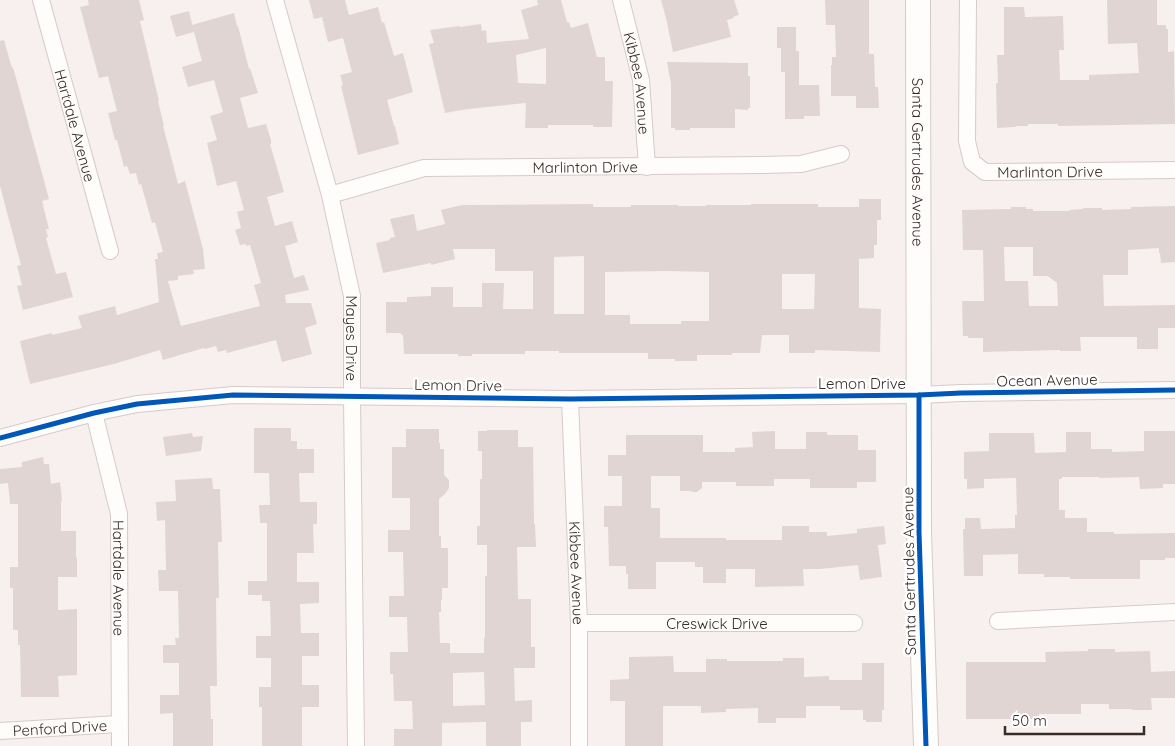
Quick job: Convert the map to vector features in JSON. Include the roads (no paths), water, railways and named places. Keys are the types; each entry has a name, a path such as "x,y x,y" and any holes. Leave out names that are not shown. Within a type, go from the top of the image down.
{"main road":[{"name":"Santa Gertrudes Avenue","path":"918,0 919,532 926,746"}],"street":[{"name":"Hartdale Avenue","path":"41,0 110,251"},
{"name":"Mayes Drive","path":"276,0 330,195 352,296 356,746"},
{"name":"Kibbee Avenue","path":"621,0 641,80 647,167"},
{"name":"Marlinton Drive","path":"968,0 967,141 972,162 985,172 1175,170"},
{"name":"Marlinton Drive","path":"330,195 424,168 801,164 841,154"},
{"name":"Ocean Avenue","path":"919,395 1175,390"},
{"name":"Lemon Drive","path":"0,438 94,413 137,404 233,395 570,399 919,395"},
{"name":"Kibbee Avenue","path":"570,399 579,623 579,746"},
{"name":"Hartdale Avenue","path":"94,413 120,514 120,746"},
{"path":"998,620 1175,612"},
{"name":"Creswick Drive","path":"579,623 854,623"},
{"name":"Penford Drive","path":"0,731 119,724"}]}
